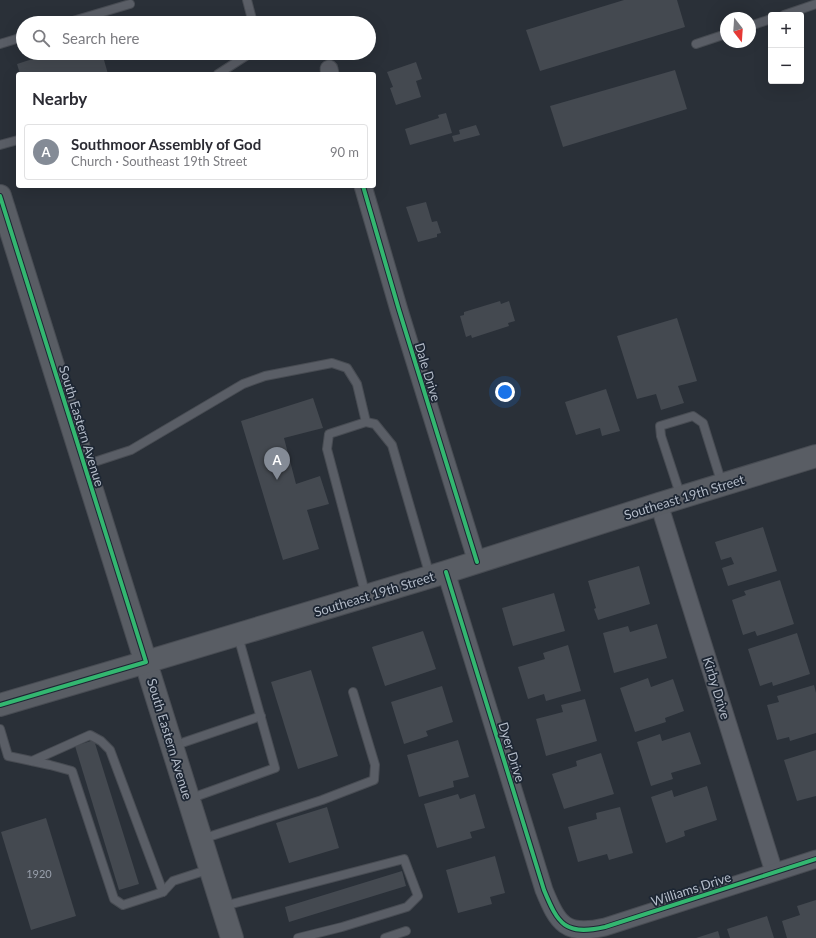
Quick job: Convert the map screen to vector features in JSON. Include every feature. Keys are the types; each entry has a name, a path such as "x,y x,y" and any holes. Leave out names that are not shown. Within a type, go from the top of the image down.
{"main road":[{"name":"South Eastern Avenue","path":"0,196 232,938"},
{"name":"Southeast 19th Street","path":"0,705 439,574 816,456"}],"street":[{"name":"Dale Drive","path":"364,188 399,310 477,562"},
{"name":"Kirby Drive","path":"659,504 774,872"},
{"name":"Dyer Drive","path":"439,574 544,890 558,918 563,924 571,929"},
{"name":"Williams Drive","path":"571,929 593,930 605,927 816,859"}],"lane":[{"path":"246,0 251,16"},
{"path":"90,16 130,4"},
{"path":"793,12 816,4"},
{"path":"756,24 768,20"},
{"path":"696,44 720,36"},
{"path":"0,44 16,38"},
{"path":"221,72 240,60"},
{"path":"0,146 16,141"},
{"path":"84,465 131,450 243,384 264,376 332,363 347,368 357,384 366,422"},
{"path":"681,498 661,436 660,426 693,416 703,423 722,485"},
{"path":"366,596 327,449 329,434 366,422 375,424 392,445 439,574"},
{"path":"189,799 275,768 238,635"},
{"path":"202,840 322,800 374,780 375,765 353,692"},
{"path":"172,746 261,716"},
{"path":"0,729 8,756 72,771 114,899 123,905 163,892 173,881 211,869"},
{"path":"32,761 90,735 101,741 110,750 163,892"},
{"path":"223,907 404,859 418,896 407,907 342,927 298,938"},
{"path":"385,938 406,931"}],"building":[{"path":"624,0 677,0 685,27 540,71 526,30"},
{"path":"29,60 104,60 107,72 19,72 17,64"},
{"path":"416,62 422,79 416,81 421,97 396,105 390,88 393,87 387,72"},
{"path":"675,70 687,109 563,147 550,106"},
{"path":"446,113 452,133 410,145 405,129 439,118 438,115"},
{"path":"476,125 480,135 454,142 452,136 460,134 459,130"},
{"path":"426,202 432,222 437,221 441,233 437,234 437,237 418,242 406,207"},
{"path":"500,301 501,304 509,301 515,321 508,323 509,326 472,338 471,335 466,337 460,316 464,315 464,312"},
{"path":"677,318 697,381 678,386 684,403 661,410 656,394 637,399 617,336"},
{"path":"606,389 620,431 602,436 600,428 576,435 565,402"},
{"path":"313,398 323,428 284,438 296,484 320,476 329,504 307,510 319,549 283,560 241,421"},
{"path":"763,527 777,571 728,586 722,568 734,564 731,557 721,560 715,542"},
{"path":"639,566 650,604 598,620 588,581"},
{"path":"780,580 794,624 757,636 755,631 743,635 732,600 746,595 744,591"},
{"path":"554,593 565,631 513,646 502,608"},
{"path":"657,624 667,658 614,673 603,633 628,626 630,632"},
{"path":"423,631 436,669 385,686 372,647"},
{"path":"797,633 810,674 773,686 772,682 760,686 748,649"},
{"path":"568,645 581,691 546,701 544,694 528,699 518,667 545,659 543,653"},
{"path":"311,670 338,756 298,769 271,682"},
{"path":"648,678 651,687 673,679 684,711 665,718 666,722 635,732 620,688"},
{"path":"814,685 816,693 816,733 790,741 789,737 777,740 767,705 779,702 777,696"},
{"path":"442,686 453,722 426,731 428,736 404,744 391,702"},
{"path":"585,699 597,741 546,756 536,719 563,712 561,705"},
{"path":"690,732 701,764 671,773 673,779 651,786 637,742 660,734 662,741"},
{"path":"94,740 139,884 119,890 75,746"},
{"path":"458,740 469,777 453,781 454,787 419,797 407,755"},
{"path":"816,750 816,796 797,801 784,760"},
{"path":"601,753 614,794 564,809 552,774 577,766 576,761"},
{"path":"707,786 717,820 684,831 685,836 666,843 651,797 672,790 674,797"},
{"path":"458,794 460,799 475,794 485,828 470,832 472,838 437,848 424,804"},
{"path":"327,807 339,848 289,863 276,823"},
{"path":"620,807 633,853 609,860 607,854 578,862 568,827 597,819 596,813"},
{"path":"46,818 76,916 31,930 1,832"},
{"path":"495,856 505,893 490,897 492,904 458,913 446,870"},
{"path":"402,871 406,886 289,922 285,907"},
{"path":"816,900 816,938 787,938 782,921 800,915 797,906"},
{"path":"767,916 774,938 730,938 727,929"},
{"path":"718,931 720,938 696,938"}],"cycle path":[{"path":"364,188 399,310 477,562"},
{"path":"0,196 146,662 0,705"},
{"path":"446,572 544,890 554,911 565,925 581,930 605,927 816,859"}],"place":[{"name":"Southmoor Assembly of God","path":"277,480"}]}
